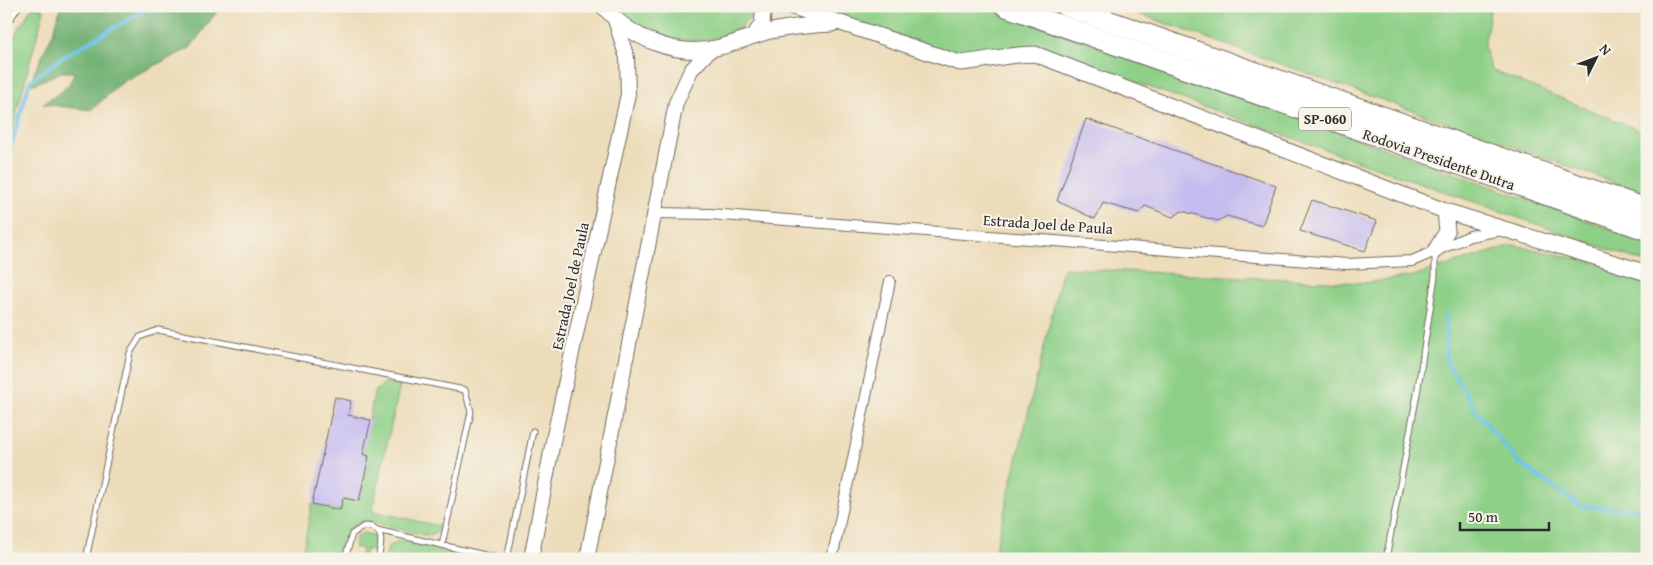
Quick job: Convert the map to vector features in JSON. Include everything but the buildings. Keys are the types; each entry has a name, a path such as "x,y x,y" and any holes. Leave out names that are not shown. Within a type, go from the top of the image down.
{"highway":[{"name":"Rodovia Presidente Dutra","path":"1005,6 1647,230"},
{"name":"Rodovia Presidente Dutra","path":"1066,6 1647,210"},
{"path":"1097,6 1115,24"}],"main road":[{"path":"603,6 615,20 638,36 665,46 692,50 712,48 792,28 838,23"},
{"path":"754,36 762,24 764,6"},
{"path":"790,6 960,63 988,61 1020,54 1035,54 1445,211 1647,273"},
{"path":"1435,250 1447,231 1445,211"}],"street":[{"name":"Estrada Joel de Paula","path":"531,559 554,436 628,94 627,58 615,20"},
{"path":"587,559 680,91 697,62 712,48"},
{"name":"Estrada Joel de Paula","path":"657,213 710,214 1346,264 1412,261 1470,236 1505,229"},
{"path":"832,559 890,281"}],"lane":[{"path":"6,25 19,6"},
{"path":"1386,559 1417,394 1435,276 1435,250"},
{"path":"86,559 130,353 140,337 158,330 465,390 472,412 442,545"},
{"path":"507,559 533,431"},
{"path":"345,559 350,538 355,530 364,526 502,559"},
{"path":"377,530 382,543 378,559"}],"green space":[{"path":"33,6 44,10 9,140 6,139 6,49"},
{"path":"61,6 221,6 190,48 124,81 91,110 42,104 70,83 74,72 61,72 32,85 34,73 53,33"},
{"path":"615,6 754,6 750,17 742,26 719,37 692,40 668,37 646,29 632,22"},
{"path":"807,6 985,6 1647,242 1647,263 1055,54 964,55 949,53"},
{"path":"1117,6 1491,6 1484,47 1491,70 1647,133 1647,194"},
{"path":"1514,245 1647,274 1647,559 993,559 1063,268 1365,283 1412,276"},
{"path":"384,383 400,385 372,511 439,526 437,532 429,536 369,522 357,523 348,529 340,559 303,550 312,504 340,510 343,498 359,501 368,456 363,454 374,393"},
{"path":"362,533 373,535 376,541 374,551 366,549 364,559 360,559 362,549 354,547 356,537"},
{"path":"398,541 480,559 385,559 388,547"}],"waterway":[{"path":"6,145 11,146 30,81 61,58 152,6"},
{"path":"1446,314 1446,361 1477,412 1518,462 1580,506 1647,510"}]}
